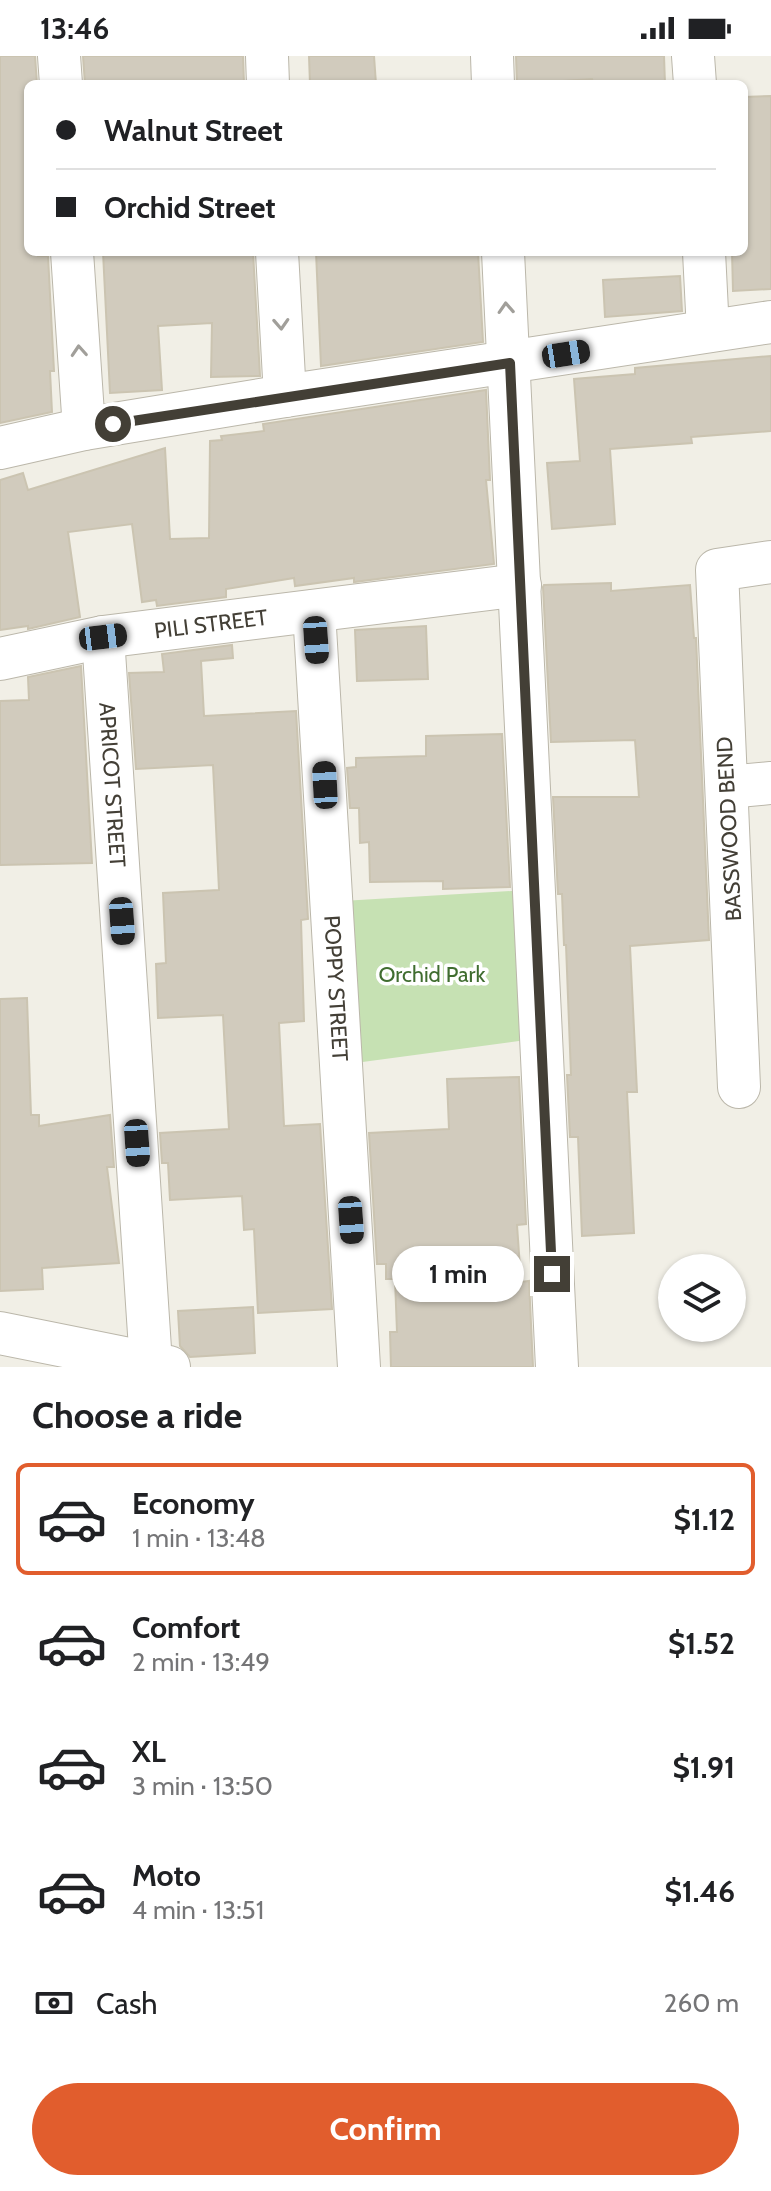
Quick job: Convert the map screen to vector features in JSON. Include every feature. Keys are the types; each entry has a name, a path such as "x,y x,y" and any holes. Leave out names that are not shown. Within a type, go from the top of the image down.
{"street":[{"path":"59,56 61,80"},
{"path":"267,56 268,80"},
{"path":"492,56 493,80"},
{"path":"693,56 695,80"},
{"path":"72,256 84,429"},
{"path":"277,256 285,396"},
{"path":"503,256 557,1367"},
{"path":"704,256 708,331"},
{"path":"0,448 84,429 285,396 771,322"},
{"name":"BASSWOOD BEND","path":"739,1087 754,1003 727,787 717,570 771,562"},
{"name":"PILI STREET","path":"0,659 103,637 520,585"},
{"name":"POPPY STREET","path":"314,611 359,1367"},
{"name":"APRICOT STREET","path":"103,637 160,1366"},
{"path":"727,787 771,783"},
{"path":"0,1333 160,1366"}],"green space":[{"name":"Orchid Park","path":"527,890 526,1040 355,1063 342,901"}],"building":[{"path":"0,56 35,56 37,80 24,80 24,256 48,256 54,371 50,371 52,412 0,423"},
{"path":"83,56 243,56 244,80 85,80"},
{"path":"309,56 374,56 376,80 310,80"},
{"path":"516,56 664,56 665,80 517,80"},
{"path":"771,96 771,289 733,291 732,256 748,256 748,97"},
{"path":"103,256 253,256 260,376 211,377 212,323 158,326 162,390 110,393"},
{"path":"316,256 478,256 483,342 321,366"},
{"path":"680,276 682,311 605,317 603,280"},
{"path":"771,356 771,431 691,437 692,443 610,449 615,524 552,529 547,463 580,461 574,379 635,374 635,368"},
{"path":"486,390 490,480 486,480 494,564 354,582 354,578 295,586 294,578 226,589 226,597 157,606 156,600 142,602 132,524 68,532 80,617 28,629 28,626 0,630 0,480 23,473 28,490 165,448 170,539 209,538 210,441 222,440 221,436 264,431 263,424"},
{"path":"611,583 611,591 690,585 696,638 709,940 630,946 637,1092 627,1092 634,1233 582,1236 578,1137 570,1137 566,945 562,894 558,894 553,797 639,797 635,740 551,742 543,587"},
{"path":"426,626 428,679 357,681 355,630"},
{"path":"232,645 233,658 201,661 204,716 296,711 308,919 301,920 304,1021 279,1023 284,1126 320,1124 332,1309 258,1313 254,1229 244,1230 242,1196 170,1200 168,1163 162,1163 160,1133 229,1129 223,1015 158,1018 156,964 166,963 163,893 219,890 213,765 136,769 129,673 164,672 162,654"},
{"path":"81,666 92,863 0,865 0,701 29,700 28,677"},
{"path":"502,734 510,887 443,889 443,881 370,882 369,842 360,843 359,808 350,808 347,768 356,767 356,758 426,756 426,736"},
{"path":"27,998 31,1115 39,1115 39,1126 110,1115 114,1167 107,1167 119,1263 42,1268 43,1289 0,1291 0,999"},
{"path":"519,1077 526,1224 517,1225 521,1282 529,1281 533,1367 391,1367 390,1332 397,1332 395,1279 386,1279 386,1264 377,1264 369,1133 449,1129 447,1079"},
{"path":"253,1307 255,1353 190,1357 180,1346 178,1311"}],"route":[{"path":"113,424 510,363 552,1274"}]}
